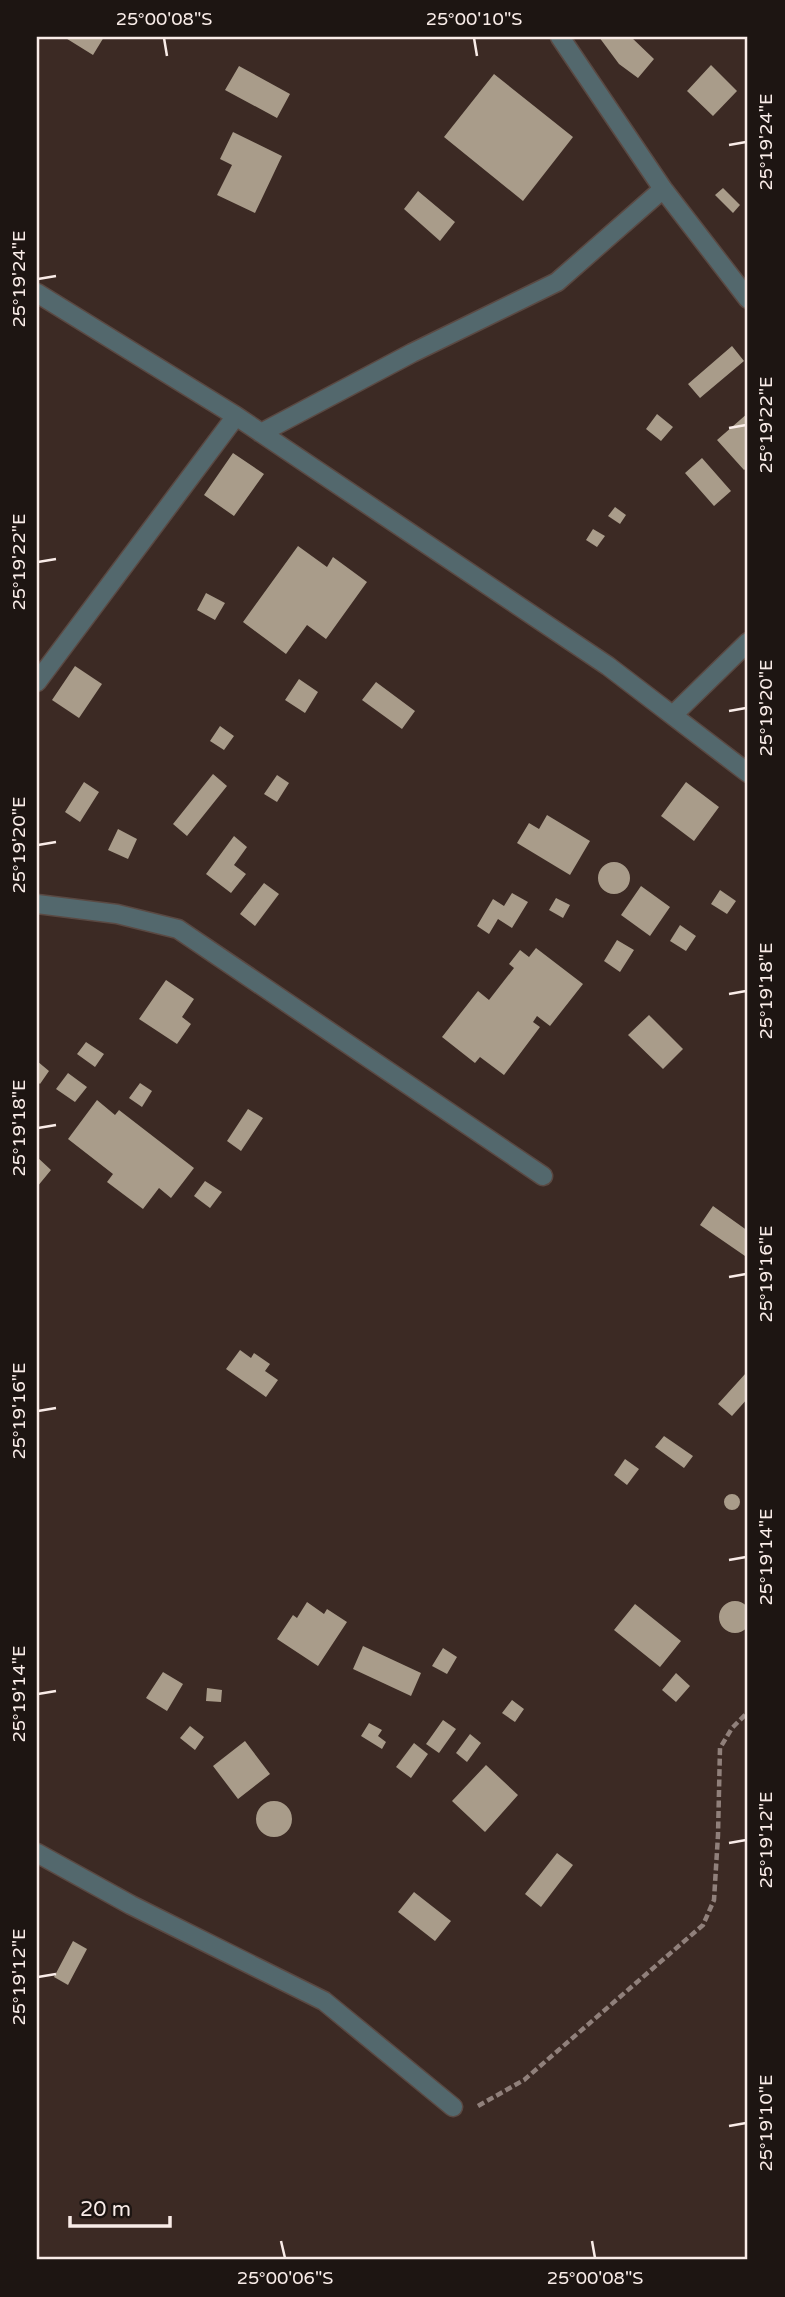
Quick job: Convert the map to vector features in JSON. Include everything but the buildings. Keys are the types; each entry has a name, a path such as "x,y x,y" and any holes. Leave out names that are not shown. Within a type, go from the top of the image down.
{"street":[{"path":"560,37 663,189 748,299"},
{"path":"261,433 412,353 557,282 663,189"},
{"path":"37,293 236,416 596,658 674,714 748,773"},
{"path":"37,682 236,416"},
{"path":"674,714 748,642"},
{"path":"37,904 117,914 178,929 543,1176"},
{"path":"37,1853 131,1905 324,2001 453,2107"}],"path":[{"path":"453,2107 479,2106 524,2080 704,1925 714,1900 720,1748 732,1728 748,1712"}]}
